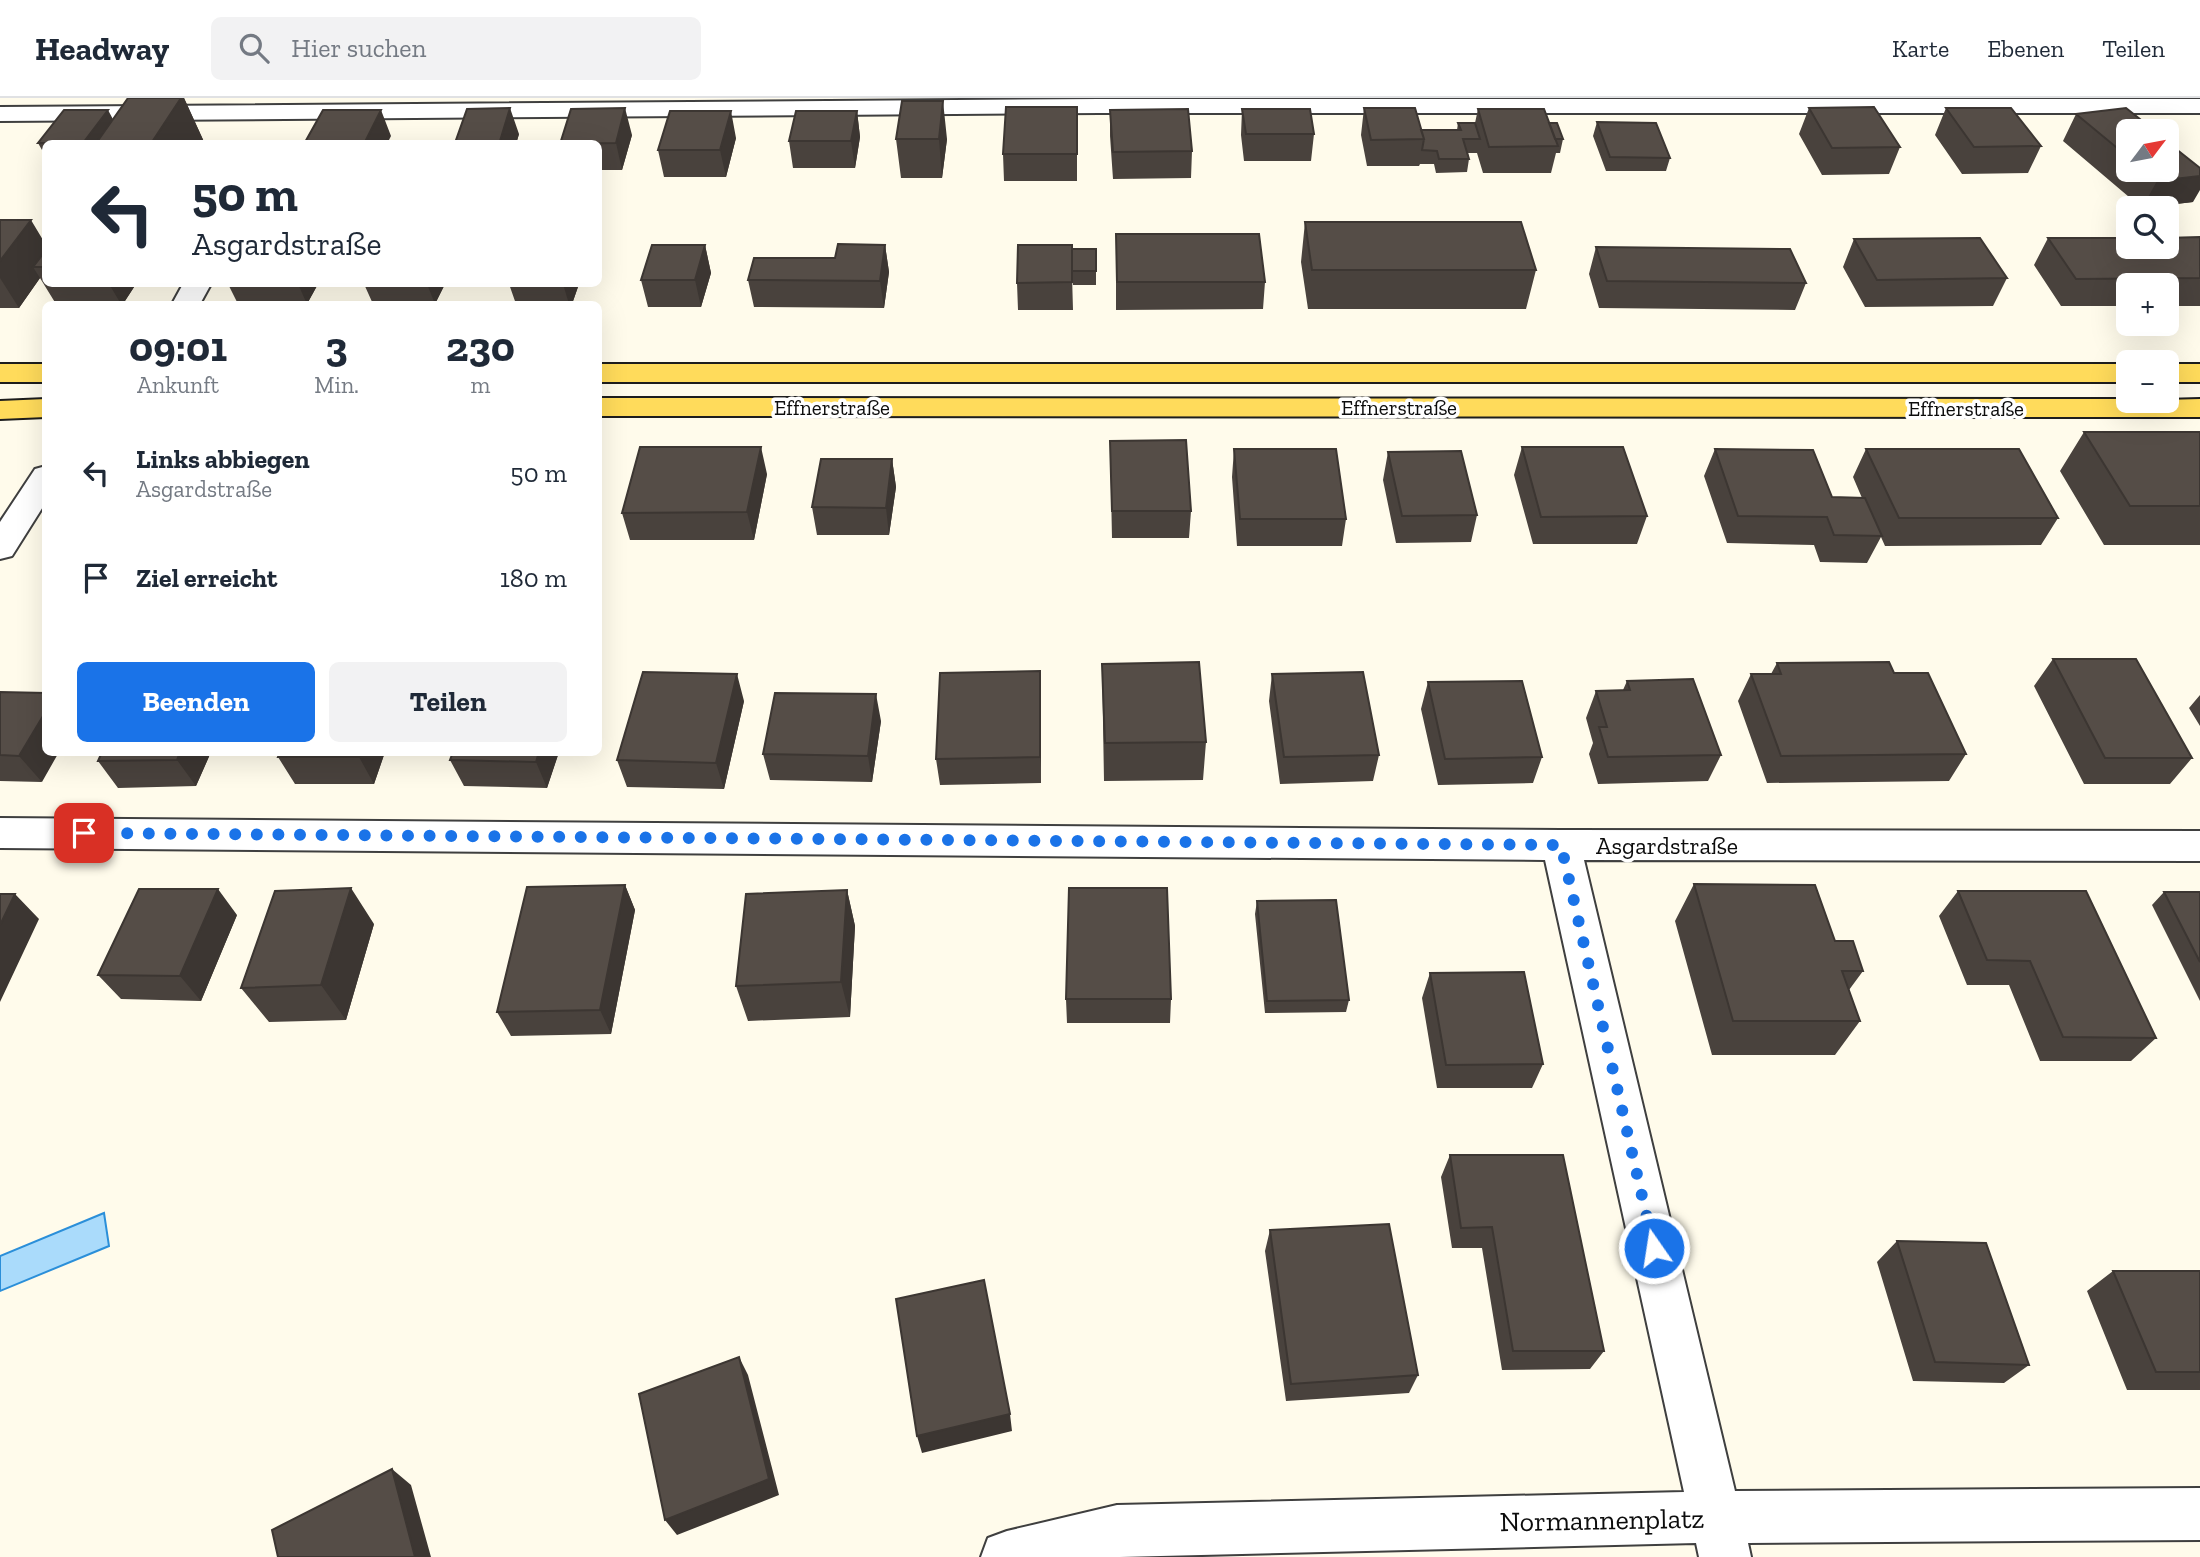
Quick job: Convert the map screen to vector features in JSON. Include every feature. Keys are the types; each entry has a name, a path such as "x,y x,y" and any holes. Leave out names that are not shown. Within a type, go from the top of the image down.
{"main road":[{"path":"0,373 42,373"},
{"name":"Effnerstraße","path":"602,373 2116,373"},
{"path":"2179,373 2200,373"},
{"name":"Effnerstraße","path":"602,407 2200,408"},
{"path":"0,410 42,408"}],"street":[{"path":"0,114 292,114 1099,102 2155,102 2200,106"},
{"path":"2155,102 2190,130"},
{"path":"0,548 42,482"},
{"name":"Asgardstraße","path":"0,833 1561,845 2200,846"},
{"path":"1561,845 1721,1537"},
{"name":"Normannenplatz","path":"1007,1557 1117,1531 1721,1537 2200,1514"}],"water":[{"path":"104,1213 109,1246 0,1291 0,1256"}],"building":[{"path":"128,98 181,98 153,140 98,140"},
{"path":"902,101 943,101 939,139 896,139"},
{"path":"1006,107 1077,107 1077,154 1003,154"},
{"path":"1874,107 1900,147 1832,148 1809,108"},
{"path":"510,108 500,140 456,140 467,109"},
{"path":"625,108 616,143 602,143 602,140 561,140 571,109"},
{"path":"1364,108 1415,108 1424,139 1371,140"},
{"path":"1946,108 2011,108 2041,146 1974,147"},
{"path":"2126,108 2140,119 2116,119 2116,147 2076,114"},
{"path":"1188,109 1192,151 1113,152 1110,110"},
{"path":"1242,109 1310,109 1314,134 1246,134"},
{"path":"1478,109 1544,109 1558,146 1489,147"},
{"path":"64,110 108,110 85,140 42,140 42,143 38,143"},
{"path":"323,110 381,110 366,140 306,140"},
{"path":"670,111 731,111 720,150 658,150"},
{"path":"796,111 857,111 851,141 789,141"},
{"path":"1597,122 1656,123 1670,158 1610,157"},
{"path":"1458,123 1475,123 1480,139 1463,139 1469,159 1439,159 1437,151 1422,150 1424,139 1421,130 1461,130"},
{"path":"1549,123 1557,123 1563,139 1555,139"},
{"path":"2179,151 2200,168 2200,176 2179,178"},
{"path":"0,220 31,220 0,261"},
{"path":"1305,222 1521,222 1536,270 1312,270"},
{"path":"1116,234 1259,234 1265,282 1117,282"},
{"path":"2200,237 2200,278 2179,278 2179,273 2116,273 2116,279 2076,279 2048,238 2116,238 2116,259 2179,259 2179,238"},
{"path":"1980,238 2007,278 1877,280 1854,239"},
{"path":"838,244 885,245 880,281 748,280 754,258 835,258"},
{"path":"652,245 705,245 695,280 641,280"},
{"path":"1018,245 1072,245 1072,282 1017,283"},
{"path":"1596,247 1790,249 1806,283 1607,281"},
{"path":"1072,249 1096,249 1096,271 1072,271"},
{"path":"42,255 42,267 33,267"},
{"path":"2084,432 2200,432 2200,506 2130,506"},
{"path":"1186,440 1191,511 1112,511 1110,441"},
{"path":"640,447 761,447 747,512 622,513"},
{"path":"1522,447 1623,447 1647,516 1541,517"},
{"path":"1234,449 1336,449 1346,519 1240,519"},
{"path":"1715,449 1813,450 1832,497 1865,498 1882,536 1834,535 1827,517 1738,516"},
{"path":"1866,449 2019,449 2058,518 1899,518"},
{"path":"1461,451 1477,515 1402,516 1388,452"},
{"path":"821,459 892,459 886,508 812,507"},
{"path":"2053,659 2136,659 2192,758 2105,758"},
{"path":"1199,662 1206,742 1105,743 1102,664"},
{"path":"1889,662 1894,673 1928,673 1966,754 1781,756 1751,674 1781,674 1777,663"},
{"path":"1040,671 1040,757 936,759 940,673"},
{"path":"643,672 737,674 716,763 617,760"},
{"path":"1363,672 1379,755 1284,757 1272,674"},
{"path":"1693,679 1721,755 1608,757 1599,727 1607,727 1596,691 1630,690 1627,681"},
{"path":"1522,681 1542,757 1445,759 1428,682"},
{"path":"0,692 42,693 42,718 19,756 0,755"},
{"path":"775,693 876,694 868,756 763,754"},
{"path":"100,756 178,756 177,760 98,761"},
{"path":"278,756 359,756 359,757"},
{"path":"452,756 538,756 536,762 450,760"},
{"path":"1694,884 1815,885 1835,941 1853,941 1863,971 1842,971 1860,1021 1733,1021"},
{"path":"625,885 600,1010 497,1012 527,887"},
{"path":"351,888 321,985 241,988 275,891"},
{"path":"1069,888 1167,888 1171,999 1066,999"},
{"path":"139,889 218,889 180,976 98,975"},
{"path":"847,890 841,982 736,986 746,894"},
{"path":"1958,891 2086,891 2156,1038 2063,1037 2030,961 1987,960"},
{"path":"2164,892 2200,892 2200,962"},
{"path":"0,894 15,894 0,925"},
{"path":"1336,900 1349,1000 1267,1001 1257,901"},
{"path":"1524,972 1543,1064 1446,1065 1430,973"},
{"path":"1450,1155 1563,1155 1604,1351 1513,1351 1492,1227 1461,1228"},
{"path":"1389,1224 1418,1375 1291,1384 1270,1230"},
{"path":"1897,1241 1986,1243 2029,1365 1935,1362"},
{"path":"2113,1271 2200,1271 2200,1372 2156,1372"},
{"path":"984,1280 1010,1414 917,1436 896,1299"},
{"path":"739,1357 769,1479 665,1520 639,1394"},
{"path":"392,1469 415,1557 278,1557 272,1530"}],"route":[{"path":"84,833 1561,845 1654,1248"}]}
